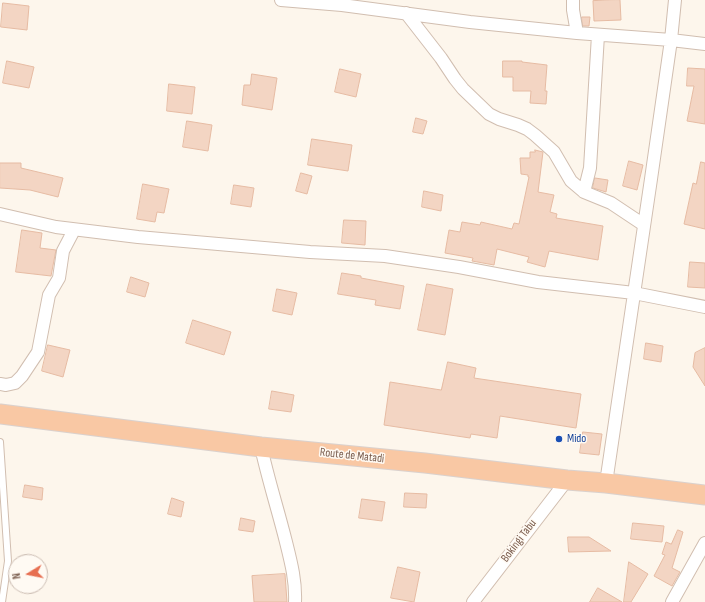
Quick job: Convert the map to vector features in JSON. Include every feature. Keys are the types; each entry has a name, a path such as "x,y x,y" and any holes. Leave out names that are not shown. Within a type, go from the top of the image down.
{"highway":[{"name":"Route de Matadi","path":"0,414 261,447 425,463 705,495"}],"street":[{"path":"281,0 342,5 470,22 705,44"},
{"path":"573,0 573,10 577,33"},
{"path":"606,483 671,40 674,0"},
{"path":"406,13 463,89 489,114 527,129 554,152 571,181 584,192 611,203 644,225"},
{"path":"584,192 590,168 598,35"},
{"path":"0,214 56,227 138,237 310,252 385,256 538,282 634,292 705,307"},
{"path":"0,384 6,385 15,383 22,376 38,352 49,295 59,278 63,251 74,230"},
{"path":"261,447 266,472 279,514 293,572 295,602"},
{"name":"Bokingi Tabu","path":"473,602 566,480"},
{"path":"672,602 705,543"}],"lane":[{"path":"0,442 8,561 2,602"}],"building":[{"path":"620,0 621,20 594,21 593,1"},
{"path":"3,3 29,6 27,30 1,27"},
{"path":"582,17 590,17 589,26 583,26"},
{"path":"7,61 34,67 29,88 3,83"},
{"path":"503,61 522,61 547,65 545,91 547,91 546,104 530,103 531,91 513,91 513,77 503,77"},
{"path":"688,68 705,69 705,124 687,121 694,86 687,86"},
{"path":"340,69 361,74 356,97 335,92"},
{"path":"252,74 277,78 272,110 242,105 244,85 250,85"},
{"path":"169,84 195,87 192,114 167,111"},
{"path":"416,118 427,121 423,134 413,132"},
{"path":"187,121 212,125 208,151 183,147"},
{"path":"312,139 352,145 348,171 308,165"},
{"path":"535,150 543,152 538,192 554,195 550,212 557,214 556,218 603,226 598,260 549,251 545,267 527,262 529,257 497,249 494,265 472,261 473,258 445,253 449,230 460,232 462,222 480,225 481,222 512,229 514,223 519,224 529,177 528,175 521,174 520,158 530,158 530,152 535,152"},
{"path":"629,161 643,165 637,190 623,186"},
{"path":"701,162 705,163 705,229 684,224 693,183 696,184"},
{"path":"0,163 21,163 21,168 63,178 58,197 30,190 0,188"},
{"path":"301,173 312,176 307,194 296,191"},
{"path":"595,178 608,180 606,192 593,188"},
{"path":"143,184 169,189 164,213 157,212 155,222 137,219"},
{"path":"234,185 254,188 251,207 231,204"},
{"path":"424,191 443,195 441,211 422,207"},
{"path":"344,220 366,221 365,245 342,243"},
{"path":"22,230 42,233 40,248 56,250 51,276 16,272"},
{"path":"690,262 705,263 705,288 688,287"},
{"path":"342,273 404,286 400,309 375,305 376,300 338,294"},
{"path":"131,277 149,283 145,297 127,292"},
{"path":"427,284 453,289 445,335 418,330"},
{"path":"277,289 297,293 292,315 273,311"},
{"path":"193,320 231,332 224,355 186,343"},
{"path":"646,343 663,346 661,362 644,359"},
{"path":"48,345 70,350 63,377 42,371"},
{"path":"705,348 705,386 693,367 695,353"},
{"path":"448,362 476,368 474,378 581,394 576,428 500,416 497,438 471,434 470,438 384,425 390,382 441,390"},
{"path":"272,391 294,395 291,412 269,409"},
{"path":"583,432 602,434 599,455 580,453"},
{"path":"25,485 43,488 42,500 23,497"},
{"path":"405,493 427,494 426,508 404,507"},
{"path":"172,498 184,502 181,517 168,514"},
{"path":"362,499 385,502 382,521 359,518"},
{"path":"241,518 255,521 253,532 239,530"},
{"path":"633,523 664,526 662,542 631,539"},
{"path":"678,530 683,532 672,568 680,572 672,586 654,576 665,555 662,554 666,542 671,544"},
{"path":"568,537 589,537 611,551 569,552"},
{"path":"629,562 648,574 631,602 624,602"},
{"path":"398,567 420,572 414,602 391,598"},
{"path":"285,574 287,602 254,602 252,576"},
{"path":"598,588 622,602 590,602"}],"place":[{"name":"Mido","path":"559,439"}]}
